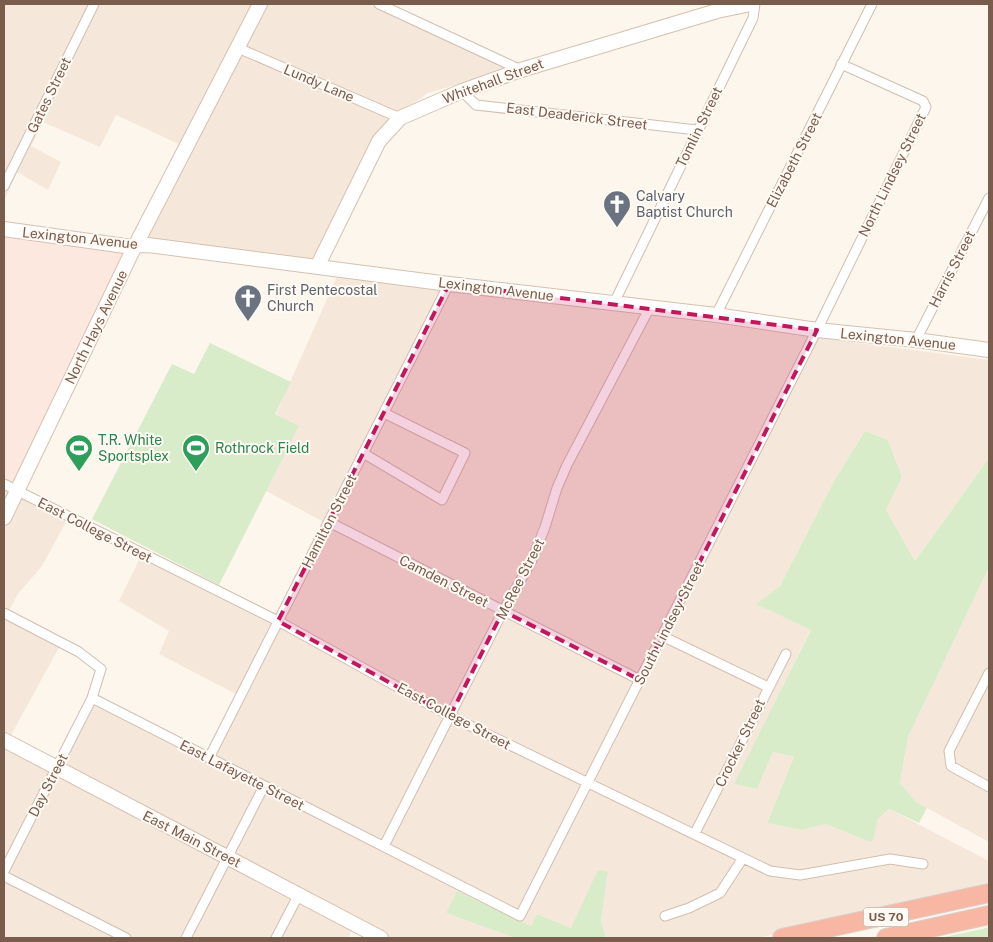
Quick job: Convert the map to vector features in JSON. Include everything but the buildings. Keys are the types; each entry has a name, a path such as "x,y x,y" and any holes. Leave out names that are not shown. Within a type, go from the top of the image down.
{"highway":[{"name":"US 70","path":"782,938 989,894"},
{"name":"US 70","path":"886,938 989,915"}],"street":[{"name":"Gates Street","path":"4,186 94,4"},
{"name":"North Hays Avenue","path":"4,518 135,246 260,4"},
{"path":"379,4 521,70"},
{"name":"Whitehall Street","path":"318,266 379,141 400,118 462,90 521,70 714,8 753,4"},
{"name":"Tomlin Street","path":"614,303 753,18 753,4"},
{"name":"Elizabeth Street","path":"716,315 872,4"},
{"name":"Lundy Lane","path":"238,48 400,118"},
{"name":"North Lindsey Street","path":"817,330 926,106 923,101 841,64"},
{"name":"East Deaderick Street","path":"462,90 476,105 697,130"},
{"name":"Harris Street","path":"916,340 989,198"},
{"name":"Lexington Avenue","path":"4,229 135,246 148,245 989,350"},
{"name":"Hamilton Street","path":"209,758 449,284"},
{"name":"McRee Street","path":"384,846 503,611 531,562 567,465 649,309"},
{"name":"South Lindsey Street","path":"520,916 817,330"},
{"path":"364,453 442,500 464,453 384,413"},
{"name":"East College Street","path":"4,484 278,621 450,716 587,784 695,833 770,871 800,875 890,859 923,864"},
{"name":"Camden Street","path":"329,522 640,680"},
{"path":"4,613 80,652 101,668 92,698"},
{"path":"662,636 768,686"},
{"name":"Crocker Street","path":"695,833 768,686 786,654"},
{"path":"989,673 949,751 951,766 989,787"},
{"name":"East Lafayette Street","path":"92,698 520,916"},
{"name":"Day Street","path":"4,871 92,698"},
{"name":"East Main Street","path":"4,740 381,938"},
{"path":"186,938 264,786"},
{"path":"665,916 689,908 720,892 743,858"},
{"path":"4,876 126,938"},
{"path":"276,938 298,896"}],"highlighted area":[{"path":"449,284 817,330 640,680 503,611 450,716 278,621"}],"shaded area":[{"path":"4,4 369,4 513,68 428,93 387,122 369,151 314,260 146,240 181,145 116,115 100,147 43,122 31,146 61,162 48,190 17,172 4,201"},
{"path":"4,233 128,249 15,486 4,480"},
{"path":"338,274 989,360 989,458 915,561 886,510 902,477 888,440 865,431 834,481 780,586 757,604 811,629 735,784 757,789 773,752 794,757 767,823 801,830 826,824 870,842 873,839 878,819 889,809 989,861 989,883 759,938 606,938 601,921 608,873 571,928 537,914 531,926 457,891 446,913 515,938 365,938 352,931 348,938 4,938 4,489 66,522 42,566 18,594 6,616 61,644 5,746 51,771 85,701 203,761 236,694 159,654 169,631 119,601 140,558 271,624 322,521 266,491 298,427 276,414"},
{"path":"989,567 989,842 916,802 900,783 908,737"}],"green space":[{"name":"Rothrock Field","path":"210,343 291,382 275,414 299,426 219,585 92,519 172,364 194,374"},
{"path":"865,431 888,440 902,477 886,510 915,561 989,458 989,567 908,737 900,783 916,802 927,808 919,823 889,809 878,819 873,840 870,842 826,824 801,830 767,823 794,757 773,752 757,789 734,784 811,630 756,604 780,586 834,481"},
{"path":"598,870 608,872 601,921 606,938 515,938 446,913 457,891 531,926 537,914 571,928"},
{"path":"989,927 989,938 939,938 982,929"}],"place":[{"name":"Calvary Baptist Church","path":"617,228"},
{"name":"First Pentecostal Church","path":"248,322"},
{"name":"T.R. White Sportsplex","path":"79,472"},
{"name":"Rothrock Field","path":"196,472"}]}
